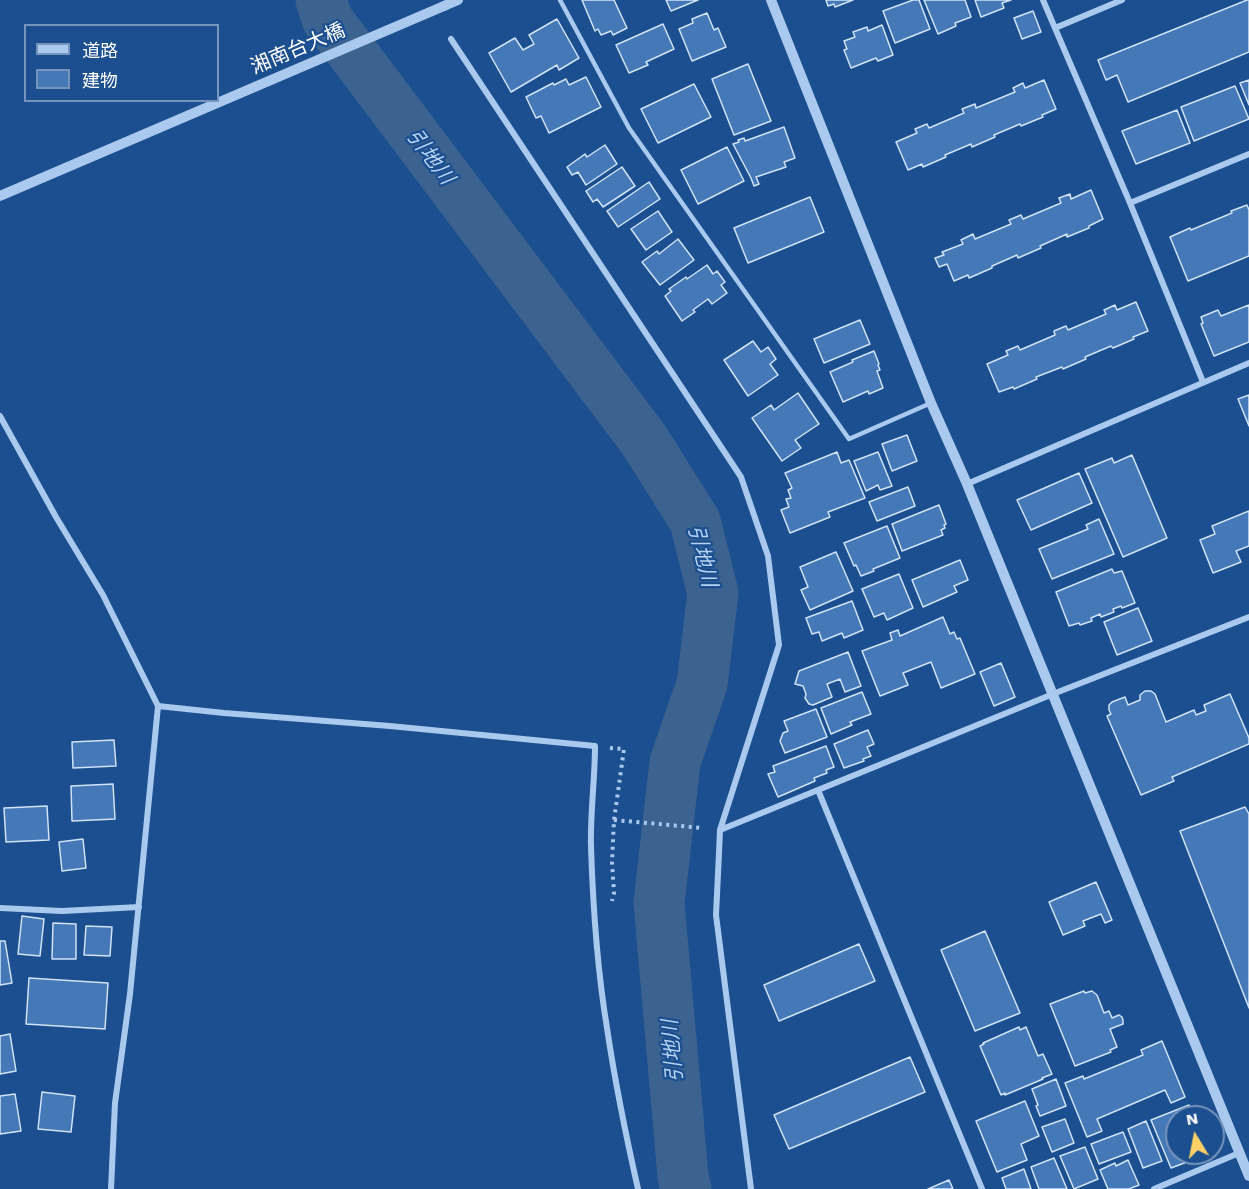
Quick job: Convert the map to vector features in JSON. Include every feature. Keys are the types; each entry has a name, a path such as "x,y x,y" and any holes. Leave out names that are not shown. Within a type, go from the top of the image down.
{"street":[{"name":"湘南台大橋","path":"0,196 458,0"},
{"path":"771,0 931,403 967,484 1249,1176"},
{"path":"1043,0 1130,203 1203,382"},
{"path":"1055,28 1122,0"},
{"path":"451,39 741,477 768,555 779,645 720,830 716,915 751,1189"},
{"path":"1130,203 1249,154"},
{"path":"967,484 1249,363"},
{"path":"0,416 56,518 103,595 158,706 130,994 115,1103 111,1189"},
{"path":"720,830 1249,617"},
{"path":"158,706 594,746 591,843 595,918 606,1027 638,1189"},
{"path":"818,790 982,1189"},
{"path":"0,908 62,911 139,907"},
{"path":"1154,1189 1239,1153"}],"lane":[{"path":"560,0 629,128 849,439 931,403"}],"path":[{"path":"594,746 624,749 614,820 612,862 614,893 611,907 604,915 595,918"},
{"path":"614,820 692,827"}],"building":[{"path":"582,0 614,0 627,28 613,35 611,31 601,35 598,29 595,31"},
{"path":"666,0 698,0 671,11"},
{"path":"826,0 853,0 835,7 834,4 828,6"},
{"path":"919,0 930,29 895,43 883,11"},
{"path":"924,0 965,0 971,17 955,23 956,26 938,34"},
{"path":"975,0 1011,0 1002,3 1004,8 981,17"},
{"path":"1249,0 1249,52 1128,102 1117,75 1106,80 1098,60"},
{"path":"1033,11 1041,32 1022,39 1014,18"},
{"path":"707,13 714,30 718,28 726,47 692,61 679,29 693,23 692,19"},
{"path":"557,19 579,58 559,70 557,65 511,92 489,53 515,38 523,50 534,44 529,35"},
{"path":"663,24 674,49 646,62 648,65 629,73 616,45"},
{"path":"882,25 893,55 878,61 876,58 851,68 844,50 847,49 844,41 855,37 853,32 867,27 868,31"},
{"path":"748,64 771,121 734,135 712,79"},
{"path":"586,77 601,107 549,133 541,116 536,118 526,97 553,83 554,85 566,79 569,85"},
{"path":"1044,80 1056,109 1042,115 1043,117 1021,126 1020,124 972,147 971,144 923,167 922,164 908,170 896,142 917,133 915,129 927,124 929,128 964,113 962,109 975,104 976,108 1015,92 1013,88 1023,83 1025,88"},
{"path":"1249,80 1249,105 1240,83"},
{"path":"694,84 711,117 658,143 641,109"},
{"path":"1235,86 1249,119 1194,141 1181,107"},
{"path":"1177,110 1190,143 1136,164 1122,131"},
{"path":"784,127 795,158 784,162 786,167 756,177 759,184 754,186 733,144 744,138 745,141"},
{"path":"605,145 617,164 586,185 578,172 572,175 567,167 585,154 587,157"},
{"path":"727,147 744,181 698,204 681,170"},
{"path":"622,167 635,186 603,207 597,199 593,202 586,191"},
{"path":"649,182 660,199 618,227 607,211"},
{"path":"1091,190 1103,219 1089,228 1067,237 1067,234 1040,246 1041,248 1018,258 1017,255 969,278 968,275 954,281 947,264 939,267 935,258 944,255 942,252 963,244 961,240 973,234 975,239 1011,224 1009,220 1021,215 1023,219 1061,203 1059,198 1070,194 1071,199"},
{"path":"810,197 824,232 748,263 734,228"},
{"path":"1247,205 1249,210 1249,256 1188,281 1170,237"},
{"path":"658,211 672,232 646,250 631,229"},
{"path":"678,239 694,260 660,285 642,262 657,251 659,254"},
{"path":"707,265 713,274 717,271 725,282 721,285 727,293 712,304 708,299 682,321 665,296 671,291 669,289"},
{"path":"1136,302 1148,331 1113,348 1111,346 1085,357 1086,359 1063,369 1062,367 1036,377 1037,379 1014,389 1013,387 999,392 987,364 1008,355 1006,351 1018,346 1020,350 1055,335 1054,331 1066,326 1068,330 1106,314 1104,310 1115,305 1117,310"},
{"path":"1249,305 1249,342 1214,356 1201,324 1203,323 1201,317 1218,310 1221,316"},
{"path":"860,320 870,344 824,363 814,339"},
{"path":"753,341 761,352 768,347 776,359 770,364 778,375 748,396 724,360"},
{"path":"874,351 880,370 877,371 883,388 869,394 868,391 843,402 830,372"},
{"path":"798,393 819,424 795,440 801,448 782,461 752,418 771,405 774,410"},
{"path":"1249,395 1249,426 1238,399"},
{"path":"907,435 917,461 892,471 882,444"},
{"path":"837,452 841,463 849,460 865,498 828,512 830,517 790,533 781,510 789,507 786,499 791,498 788,490 792,488 785,473"},
{"path":"878,452 892,486 880,490 878,485 866,491 854,461"},
{"path":"1132,455 1167,538 1123,557 1085,469 1112,458 1114,463"},
{"path":"1079,473 1092,503 1031,530 1017,500"},
{"path":"908,487 915,506 877,521 869,502"},
{"path":"939,505 946,524 941,530 943,535 902,551 892,524"},
{"path":"1249,511 1249,546 1236,551 1241,562 1213,573 1200,540 1215,534 1212,526"},
{"path":"1099,519 1114,554 1052,579 1039,549 1088,529 1086,525"},
{"path":"887,526 900,558 861,576 844,543"},
{"path":"836,552 853,591 810,610 801,590 808,587 800,567"},
{"path":"960,560 968,580 954,586 957,592 923,607 912,580"},
{"path":"1112,569 1114,573 1122,571 1135,603 1113,609 1114,612 1101,617 1100,614 1091,618 1092,621 1069,626 1056,592"},
{"path":"899,574 913,608 887,620 884,613 874,617 862,589"},
{"path":"852,601 863,630 844,638 842,633 822,641 819,632 812,634 806,618"},
{"path":"1138,608 1152,641 1117,655 1104,622"},
{"path":"943,617 950,634 954,632 957,639 960,638 975,674 941,688 931,662 903,673 908,685 880,696 862,651 892,640 890,633 898,630 900,636"},
{"path":"848,652 861,686 845,692 840,679 827,684 832,697 813,705 809,704 805,698 803,686 795,684 799,671"},
{"path":"1001,663 1015,697 994,706 980,672"},
{"path":"1145,691 1155,694 1166,722 1194,710 1196,715 1206,711 1204,705 1230,694 1249,738 1249,744 1172,777 1174,781 1141,795 1107,716 1111,714 1109,705 1112,702 1125,697 1128,705 1140,700 1140,695"},
{"path":"862,692 871,714 850,722 852,725 831,734 821,708"},
{"path":"816,709 827,737 785,753 780,741 783,733 788,731 784,721"},
{"path":"868,730 874,744 867,747 871,756 844,768 834,744"},
{"path":"114,740 116,766 73,768 72,742"},
{"path":"826,746 834,767 826,770 827,773 814,778 815,781 778,797 768,774 775,772 773,766"},
{"path":"113,784 115,819 72,821 71,786"},
{"path":"47,806 49,840 6,842 4,808"},
{"path":"1245,807 1249,814 1249,1008 1180,831"},
{"path":"83,839 86,868 62,871 59,842"},
{"path":"1096,882 1112,920 1105,923 1101,914 1083,921 1085,926 1063,935 1049,902"},
{"path":"22,916 44,919 40,956 18,954"},
{"path":"53,923 76,924 76,959 52,959"},
{"path":"86,926 112,927 110,956 84,955"},
{"path":"985,931 1020,1013 975,1031 941,950"},
{"path":"0,941 5,941 12,983 0,985"},
{"path":"859,944 875,981 779,1021 764,985"},
{"path":"29,978 108,983 105,1029 26,1024"},
{"path":"1084,991 1085,993 1092,991 1097,995 1104,1013 1109,1011 1112,1018 1119,1015 1122,1017 1123,1024 1110,1029 1117,1047 1110,1050 1111,1052 1075,1066 1050,1004"},
{"path":"1019,1027 1020,1030 1026,1027 1038,1056 1043,1054 1052,1074 1001,1095 980,1046"},
{"path":"10,1034 16,1071 0,1074 0,1036"},
{"path":"1162,1041 1185,1097 1171,1103 1165,1090 1097,1119 1102,1131 1087,1137 1065,1083 1083,1076 1084,1079 1143,1055 1141,1050"},
{"path":"910,1057 925,1092 789,1149 774,1115"},
{"path":"1056,1079 1066,1106 1040,1116 1032,1089"},
{"path":"42,1092 75,1096 71,1132 38,1129"},
{"path":"15,1094 21,1131 0,1134 0,1096"},
{"path":"1025,1101 1039,1136 1021,1144 1027,1160 997,1172 976,1121"},
{"path":"1165,1114 1165,1154 1151,1120"},
{"path":"1065,1119 1074,1143 1052,1152 1042,1127"},
{"path":"1146,1121 1162,1161 1143,1168 1128,1129"},
{"path":"1123,1132 1131,1152 1099,1164 1091,1144"},
{"path":"1085,1147 1098,1179 1074,1189 1060,1156"},
{"path":"1054,1158 1067,1189 1039,1189 1031,1167"},
{"path":"1128,1160 1139,1185 1129,1189 1108,1189 1100,1170"},
{"path":"1024,1169 1031,1189 1006,1189 1002,1178"},
{"path":"949,1180 953,1189 928,1189"}],"waterway":[{"name":"引地川","path":"321,0 327,19 644,440 695,521 713,593 702,684 675,762 659,903 686,1189"}]}
